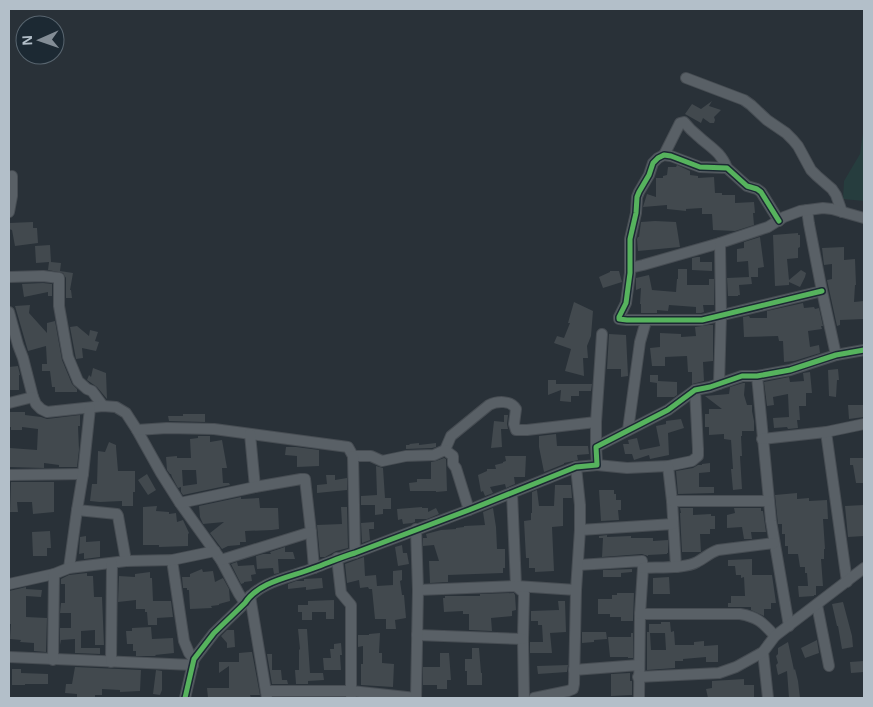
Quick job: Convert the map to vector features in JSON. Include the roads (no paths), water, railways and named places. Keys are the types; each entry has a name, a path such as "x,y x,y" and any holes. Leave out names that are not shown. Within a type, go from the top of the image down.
{"street":[{"path":"686,78 744,100 767,120 786,133 798,146 811,170 832,189 842,212"},
{"path":"779,221 761,192 747,186 728,168 724,159 719,154 684,122 680,123 664,155 653,163 649,175 639,192 630,239 630,268 626,303 619,318 646,321 702,320 822,292"},
{"path":"664,155 700,167 728,168"},
{"path":"9,212 12,196 12,176"},
{"path":"630,268 720,243 768,227 792,213 823,208 864,218"},
{"path":"808,210 822,292 836,356"},
{"path":"719,384 721,315 720,243"},
{"path":"9,277 59,278 59,306 68,357 78,381 87,389 92,390 103,406"},
{"path":"9,312 36,404 47,412 103,406 116,407 130,418 180,503 218,556 239,594 247,600 267,694 416,698 418,590 416,529"},
{"path":"628,430 640,342 646,321"},
{"path":"597,465 596,422 602,334"},
{"path":"596,447 668,410 695,390 742,376 757,376 790,370 836,356 864,350"},
{"path":"757,376 768,500 789,626"},
{"path":"184,698 194,662 214,633 247,600 273,582 469,510 576,467 597,465 627,468 668,466 692,461 698,456 695,390"},
{"path":"9,403 33,397"},
{"path":"352,456 372,456 382,461 406,456 434,455 445,450 448,440 453,433 494,403 510,403 516,407 514,424 516,430 596,422"},
{"path":"69,568 83,474 90,408"},
{"path":"762,439 826,432 864,424"},
{"path":"137,430 167,428 214,429 348,447 352,456 355,553"},
{"path":"826,432 847,582"},
{"path":"250,434 254,487"},
{"path":"445,450 453,456 469,510"},
{"path":"668,466 676,567"},
{"path":"534,698 573,689 580,530 580,505 576,467"},
{"path":"9,475 83,474"},
{"path":"180,503 254,487 306,479 314,568"},
{"path":"512,493 516,586 524,593 524,698"},
{"path":"672,501 768,500"},
{"path":"77,510 117,514 126,562"},
{"path":"580,530 673,524"},
{"path":"9,584 54,574 69,568 112,563 218,556 311,532"},
{"path":"643,568 676,567 697,562 718,550 774,543"},
{"path":"337,558 341,593 351,606 351,695"},
{"path":"172,560 184,641 194,662"},
{"path":"578,565 642,561 638,698"},
{"path":"111,662 112,563"},
{"path":"638,677 719,673 736,667 763,652 775,636 864,568"},
{"path":"53,660 54,574"},
{"path":"418,590 516,586 576,590"},
{"path":"817,605 829,666"},
{"path":"640,614 740,614 763,623 775,636"},
{"path":"417,635 523,639"},
{"path":"763,652 768,698"},
{"path":"9,657 111,662 194,662"},
{"path":"574,670 639,665"}]}
